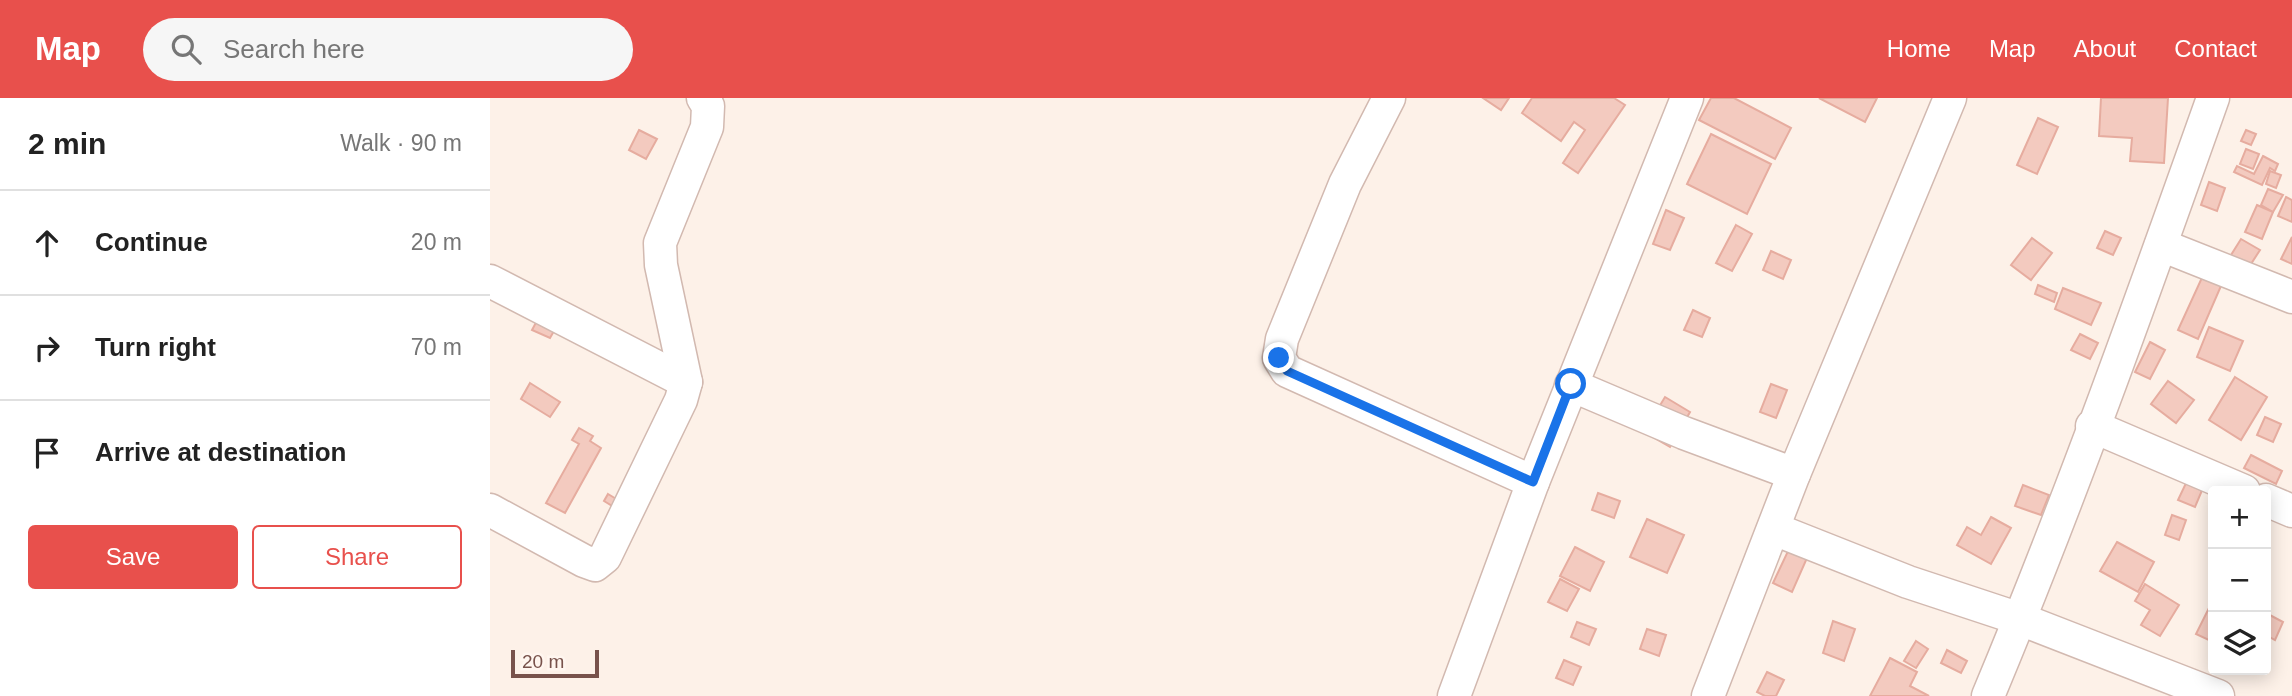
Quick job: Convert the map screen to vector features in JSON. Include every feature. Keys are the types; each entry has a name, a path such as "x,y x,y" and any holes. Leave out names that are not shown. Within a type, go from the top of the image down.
{"street":[{"path":"490,510 595,565 605,557 681,400 686,382 661,265 660,243 707,127 708,106 702,98"},
{"path":"1389,98 1345,184 1282,339 1279,358 1287,371 1533,482"},
{"path":"1454,696 1571,384 1688,98"},
{"path":"1707,696 1794,474 1950,98"},
{"path":"1988,696 2020,619 2213,98"},
{"path":"2161,244 2292,297"},
{"path":"490,281 686,382"},
{"path":"1571,384 1684,433 1794,474"},
{"path":"2092,426 2232,486"},
{"path":"2271,502 2292,510"},
{"path":"1774,529 1908,582 2020,619 2218,696"}],"building":[{"path":"1483,98 1509,98 1501,110"},
{"path":"1532,98 1614,98 1625,105 1578,173 1563,163 1585,130 1574,122 1561,141 1522,113"},
{"path":"1711,98 1734,98 1791,128 1775,159 1699,120"},
{"path":"1819,98 1877,98 1865,122"},
{"path":"2101,98 2168,98 2164,163 2130,161 2132,138 2099,136"},
{"path":"2038,118 2058,127 2037,174 2017,165"},
{"path":"639,130 657,139 646,159 629,150"},
{"path":"2246,130 2256,134 2251,145 2241,141"},
{"path":"1711,134 1771,164 1747,214 1687,184"},
{"path":"2246,149 2259,154 2253,169 2240,164"},
{"path":"2263,156 2278,164 2275,171 2270,168 2262,185 2234,172 2237,166 2254,174"},
{"path":"2270,171 2281,175 2276,188 2266,184"},
{"path":"2209,182 2225,188 2217,211 2201,205"},
{"path":"2268,189 2283,195 2273,212 2261,205"},
{"path":"2286,197 2292,200 2292,222 2278,216"},
{"path":"2257,205 2273,212 2262,239 2245,232"},
{"path":"1666,210 1684,218 1670,250 1653,244"},
{"path":"1736,225 1752,234 1732,271 1716,263"},
{"path":"2105,231 2121,238 2113,255 2097,248"},
{"path":"2292,237 2292,264 2281,259"},
{"path":"2032,238 2052,253 2031,280 2011,265"},
{"path":"2241,239 2260,250 2249,267 2231,255"},
{"path":"1771,251 1791,260 1783,279 1763,270"},
{"path":"2205,271 2224,279 2198,339 2178,330"},
{"path":"2038,285 2057,293 2054,302 2035,294"},
{"path":"2063,288 2101,303 2091,325 2055,309"},
{"path":"1693,310 1710,318 1702,337 1684,330"},
{"path":"540,315 558,324 550,338 532,330"},
{"path":"2209,327 2243,341 2230,371 2197,357"},
{"path":"2080,334 2098,343 2090,359 2071,350"},
{"path":"2150,342 2165,350 2150,379 2135,372"},
{"path":"2235,377 2267,397 2241,440 2209,420"},
{"path":"2168,381 2194,400 2176,423 2151,404"},
{"path":"530,383 560,402 550,417 521,399"},
{"path":"1771,384 1787,390 1776,418 1760,412"},
{"path":"1665,397 1690,412 1670,447 1644,432"},
{"path":"2265,417 2281,424 2273,442 2257,435"},
{"path":"579,428 593,436 590,441 601,448 565,513 546,503 579,444 572,440"},
{"path":"2251,455 2282,471 2276,484 2244,468"},
{"path":"2187,481 2203,488 2195,507 2178,500"},
{"path":"2023,485 2049,495 2041,515 2015,506"},
{"path":"1598,493 1620,501 1614,518 1592,510"},
{"path":"608,494 618,500 614,507 604,501"},
{"path":"2172,515 2186,520 2179,540 2165,535"},
{"path":"1991,517 2011,528 1991,564 1957,545 1967,527 1981,535"},
{"path":"1647,519 1684,535 1667,573 1630,557"},
{"path":"2117,542 2154,562 2138,592 2100,571"},
{"path":"1575,547 1604,562 1590,591 1560,576"},
{"path":"1789,549 1807,558 1792,592 1773,583"},
{"path":"1560,579 1579,589 1567,611 1548,602"},
{"path":"2145,584 2179,605 2160,636 2141,625 2150,610 2135,601"},
{"path":"2208,610 2208,640 2196,634"},
{"path":"2271,616 2283,622 2275,640 2271,638"},
{"path":"1833,621 1855,629 1844,661 1823,653"},
{"path":"1577,622 1596,629 1589,645 1571,637"},
{"path":"1647,629 1666,635 1659,656 1640,649"},
{"path":"1916,641 1928,649 1916,668 1904,661"},
{"path":"1947,650 1967,661 1961,673 1941,663"},
{"path":"1890,658 1917,672 1910,686 1929,696 1870,696"},
{"path":"1564,660 1581,667 1573,685 1556,678"},
{"path":"1767,672 1784,680 1776,696 1765,696 1757,692"}],"route":[{"path":"1279,358 1287,371 1533,482 1571,384"}]}
